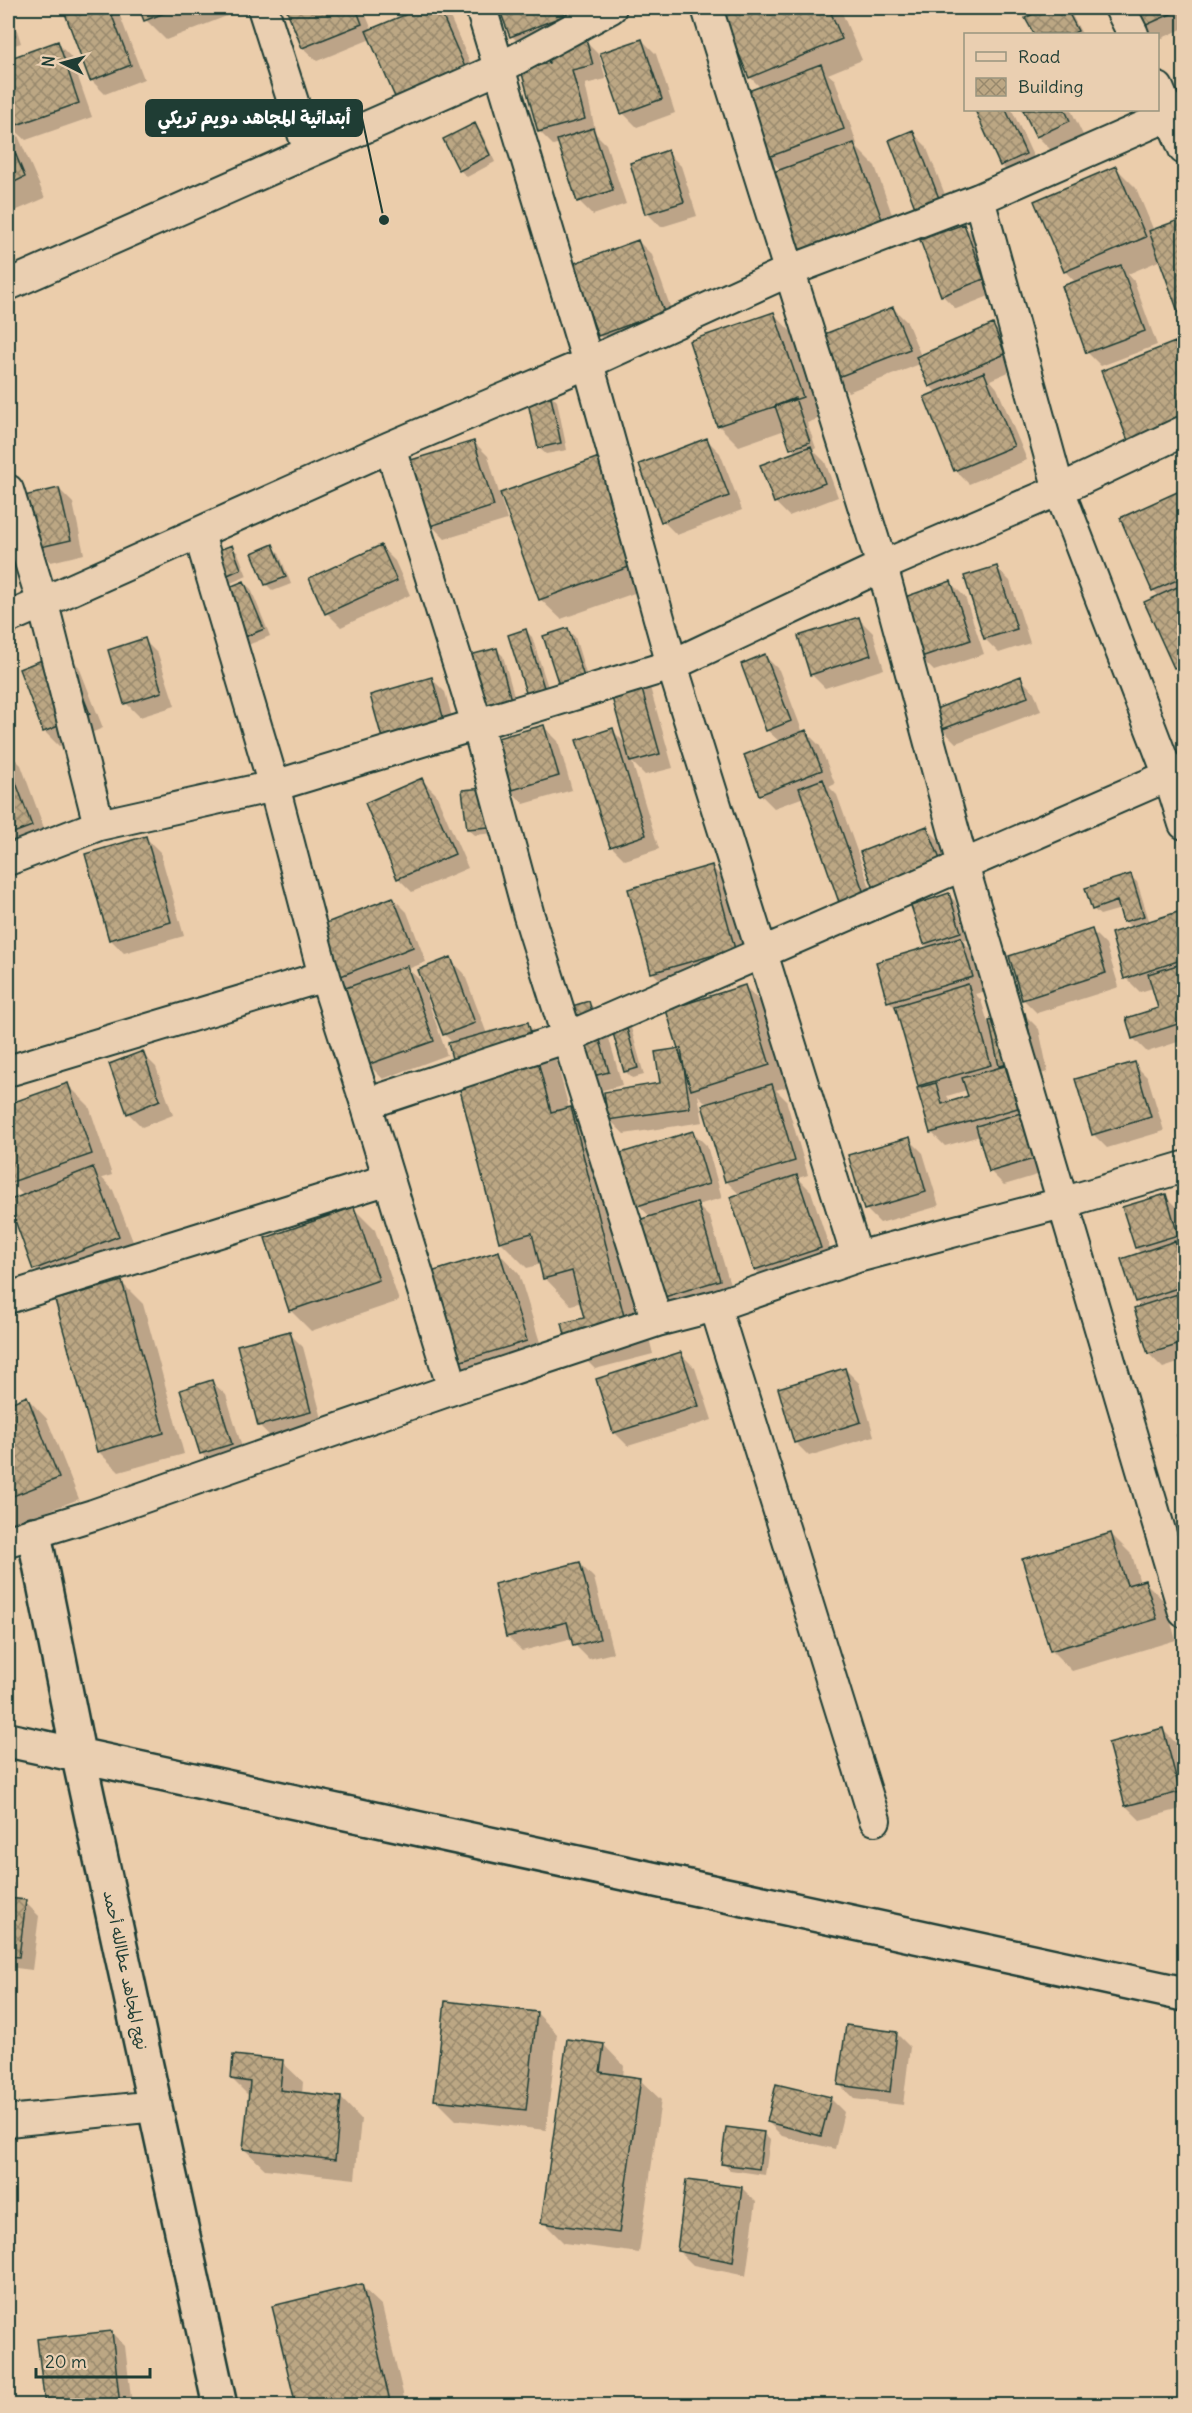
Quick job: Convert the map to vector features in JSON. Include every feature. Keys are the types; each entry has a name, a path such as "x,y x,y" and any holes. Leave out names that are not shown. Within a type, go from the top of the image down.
{"street":[{"path":"263,8 309,152"},
{"path":"481,8 588,363 672,666 858,1257"},
{"path":"8,285 500,68 611,8"},
{"path":"707,8 882,566 963,866 1185,1612"},
{"path":"1120,8 1132,33"},
{"path":"1159,89 1177,113 1185,149"},
{"path":"8,618 390,447 588,363 789,271 979,199 1177,113"},
{"path":"979,199 1059,490 1177,773 1185,824"},
{"path":"8,860 99,825 274,786 478,727 672,666 882,566 1059,490 1185,431"},
{"path":"390,447 478,727 529,916 657,1321"},
{"path":"8,490 43,604 99,825"},
{"path":"199,534 274,786 325,976 453,1389"},
{"path":"366,1104 568,1037 1177,773"},
{"path":"8,1071 325,976"},
{"path":"21,1538 657,1321 715,1306 858,1257 1062,1203 1185,1167"},
{"path":"8,1298 389,1179"},
{"path":"715,1306 875,1820"},
{"name":"نهج المجاهد عطاالله أحمد","path":"21,1538 78,1753 220,2406"},
{"path":"8,1740 78,1753 1185,1994"},
{"path":"8,2121 156,2106"}],"building":[{"path":"63,8 109,8 131,65 90,81"},
{"path":"139,8 177,8 144,21"},
{"path":"286,8 356,8 362,24 302,48"},
{"path":"421,8 439,8 465,67 395,97 366,31"},
{"path":"499,8 581,8 581,9 510,37"},
{"path":"729,8 829,8 842,39 749,78 721,11"},
{"path":"1045,8 1066,8 1078,31 1074,33 1033,33 1025,18"},
{"path":"1122,8 1184,8 1133,31"},
{"path":"8,12 15,36 8,38"},
{"path":"586,39 593,65 572,70 585,119 538,132 521,70 549,63 546,50"},
{"path":"642,39 662,99 621,114 600,53"},
{"path":"58,41 79,103 11,127 8,118 8,59"},
{"path":"821,64 844,129 766,158 743,93"},
{"path":"975,111 1006,111 1026,154 1000,166"},
{"path":"1023,111 1065,111 1070,121 1036,137"},
{"path":"475,123 490,155 459,171 443,139"},
{"path":"593,128 613,190 577,202 557,140"},
{"path":"913,130 940,201 916,210 889,140"},
{"path":"8,136 25,177 8,185"},
{"path":"854,143 883,222 796,254 768,174"},
{"path":"668,150 684,202 645,214 630,163"},
{"path":"1116,166 1146,237 1064,272 1034,201"},
{"path":"1184,218 1184,319 1181,320 1149,231"},
{"path":"964,224 984,279 941,296 920,240"},
{"path":"638,240 664,312 598,336 572,264"},
{"path":"1121,265 1145,331 1086,353 1062,286"},
{"path":"893,307 910,349 833,379 817,337"},
{"path":"774,312 803,397 717,426 689,341"},
{"path":"993,324 1005,354 929,387 916,357"},
{"path":"1175,342 1184,368 1184,425 1130,446 1101,371"},
{"path":"984,372 1014,446 954,471 924,397"},
{"path":"550,393 561,443 538,448 527,398"},
{"path":"795,398 810,442 790,449 775,406"},
{"path":"707,438 729,496 661,522 639,464"},
{"path":"474,441 494,506 430,526 411,460"},
{"path":"811,446 825,483 774,503 760,465"},
{"path":"599,457 637,564 539,600 500,493"},
{"path":"59,488 71,540 36,548 24,496"},
{"path":"1184,489 1184,577 1152,591 1120,518"},
{"path":"273,544 286,577 265,585 252,553"},
{"path":"232,545 241,569 219,579 209,554"},
{"path":"381,545 397,581 325,614 309,578"},
{"path":"997,566 1017,629 984,639 964,576"},
{"path":"244,581 264,629 240,639 220,591"},
{"path":"951,581 971,640 918,658 899,599"},
{"path":"1184,584 1184,664 1174,668 1144,602"},
{"path":"859,617 871,655 810,675 798,636"},
{"path":"568,628 584,677 559,685 543,636"},
{"path":"526,629 546,694 528,699 508,635"},
{"path":"145,638 162,692 124,704 108,650"},
{"path":"497,648 511,700 485,707 470,655"},
{"path":"65,651 90,714 43,732 19,669"},
{"path":"765,654 791,721 766,731 741,664"},
{"path":"636,668 660,754 630,762 606,676"},
{"path":"1021,676 1028,697 940,730 933,710"},
{"path":"432,677 445,724 383,742 370,695"},
{"path":"544,725 559,776 509,791 494,739"},
{"path":"613,728 646,835 610,847 576,740"},
{"path":"806,730 822,770 759,795 744,755"},
{"path":"8,761 32,826 8,835"},
{"path":"422,778 455,854 397,879 365,803"},
{"path":"823,779 865,896 840,905 799,788"},
{"path":"485,788 489,827 467,829 462,790"},
{"path":"927,826 943,867 876,894 860,852"},
{"path":"146,836 171,922 109,940 85,854"},
{"path":"712,865 735,949 651,973 628,889"},
{"path":"1131,874 1144,916 1123,922 1117,901 1092,910 1085,888"},
{"path":"949,893 961,932 924,944 911,906"},
{"path":"393,897 413,947 336,978 316,927"},
{"path":"1181,911 1184,921 1184,959 1124,979 1111,933"},
{"path":"1092,929 1106,973 1022,1000 1009,956"},
{"path":"961,937 973,977 887,1002 876,962"},
{"path":"451,957 475,1023 443,1035 418,970"},
{"path":"1184,963 1184,1022 1132,1039 1126,1018 1158,1008 1148,974"},
{"path":"407,966 434,1041 367,1065 340,990"},
{"path":"968,984 991,1065 918,1086 895,1006"},
{"path":"745,985 770,1065 691,1090 666,1010"},
{"path":"589,1001 609,1072 581,1079 562,1009"},
{"path":"620,1004 638,1068 624,1072 606,1008"},
{"path":"1025,1013 1035,1058 999,1066 989,1021"},
{"path":"528,1022 551,1112 571,1107 627,1328 567,1343 562,1323 584,1318 572,1271 543,1279 532,1233 499,1242 448,1043"},
{"path":"681,1048 690,1108 608,1120 604,1092 660,1083 655,1052"},
{"path":"143,1051 160,1100 127,1114 109,1064"},
{"path":"1135,1062 1151,1117 1092,1135 1075,1079"},
{"path":"1005,1066 1018,1108 930,1133 917,1088 936,1083 942,1104 968,1096 962,1078"},
{"path":"68,1083 92,1154 9,1183 8,1104"},
{"path":"772,1084 795,1161 725,1182 702,1105"},
{"path":"1021,1113 1034,1159 989,1172 976,1126"},
{"path":"693,1131 709,1184 637,1206 621,1153"},
{"path":"910,1137 926,1192 864,1210 848,1155"},
{"path":"93,1167 119,1236 33,1270 8,1201"},
{"path":"797,1175 821,1248 754,1270 730,1197"},
{"path":"1166,1194 1178,1235 1135,1248 1122,1207"},
{"path":"697,1202 720,1280 658,1299 635,1221"},
{"path":"354,1207 379,1280 289,1311 265,1238"},
{"path":"1175,1241 1184,1270 1184,1286 1135,1302 1121,1259"},
{"path":"499,1251 527,1341 455,1363 428,1273"},
{"path":"122,1281 164,1433 97,1452 55,1300"},
{"path":"1184,1292 1184,1343 1148,1354 1134,1308"},
{"path":"290,1331 311,1412 258,1426 237,1345"},
{"path":"681,1352 699,1406 613,1433 596,1379"},
{"path":"845,1368 861,1422 794,1443 778,1388"},
{"path":"212,1380 232,1444 200,1454 180,1390"},
{"path":"27,1396 59,1478 8,1498 8,1404"},
{"path":"1184,1433 1184,1460 1177,1435"},
{"path":"1111,1533 1127,1585 1145,1580 1157,1619 1050,1651 1022,1559"},
{"path":"580,1562 600,1639 573,1646 567,1622 506,1637 494,1584"},
{"path":"1163,1728 1180,1792 1125,1806 1108,1743"},
{"path":"8,1898 26,1900 19,1957 8,1956"},
{"path":"445,2001 537,2012 526,2110 434,2100"},
{"path":"846,2025 897,2032 890,2092 838,2085"},
{"path":"567,2039 604,2044 600,2072 641,2078 619,2233 541,2223"},
{"path":"233,2055 283,2060 280,2090 341,2097 335,2160 243,2149 250,2082 231,2079"},
{"path":"776,2084 831,2097 821,2136 767,2122"},
{"path":"726,2127 764,2132 759,2169 721,2164"},
{"path":"686,2180 742,2187 733,2262 677,2251"},
{"path":"362,2284 390,2401 372,2406 296,2406 272,2306"},
{"path":"112,2331 120,2406 45,2406 37,2339"}],"place":[{"name":"أبتدائية المجاهد دويم تريكي","path":"384,220"}]}
